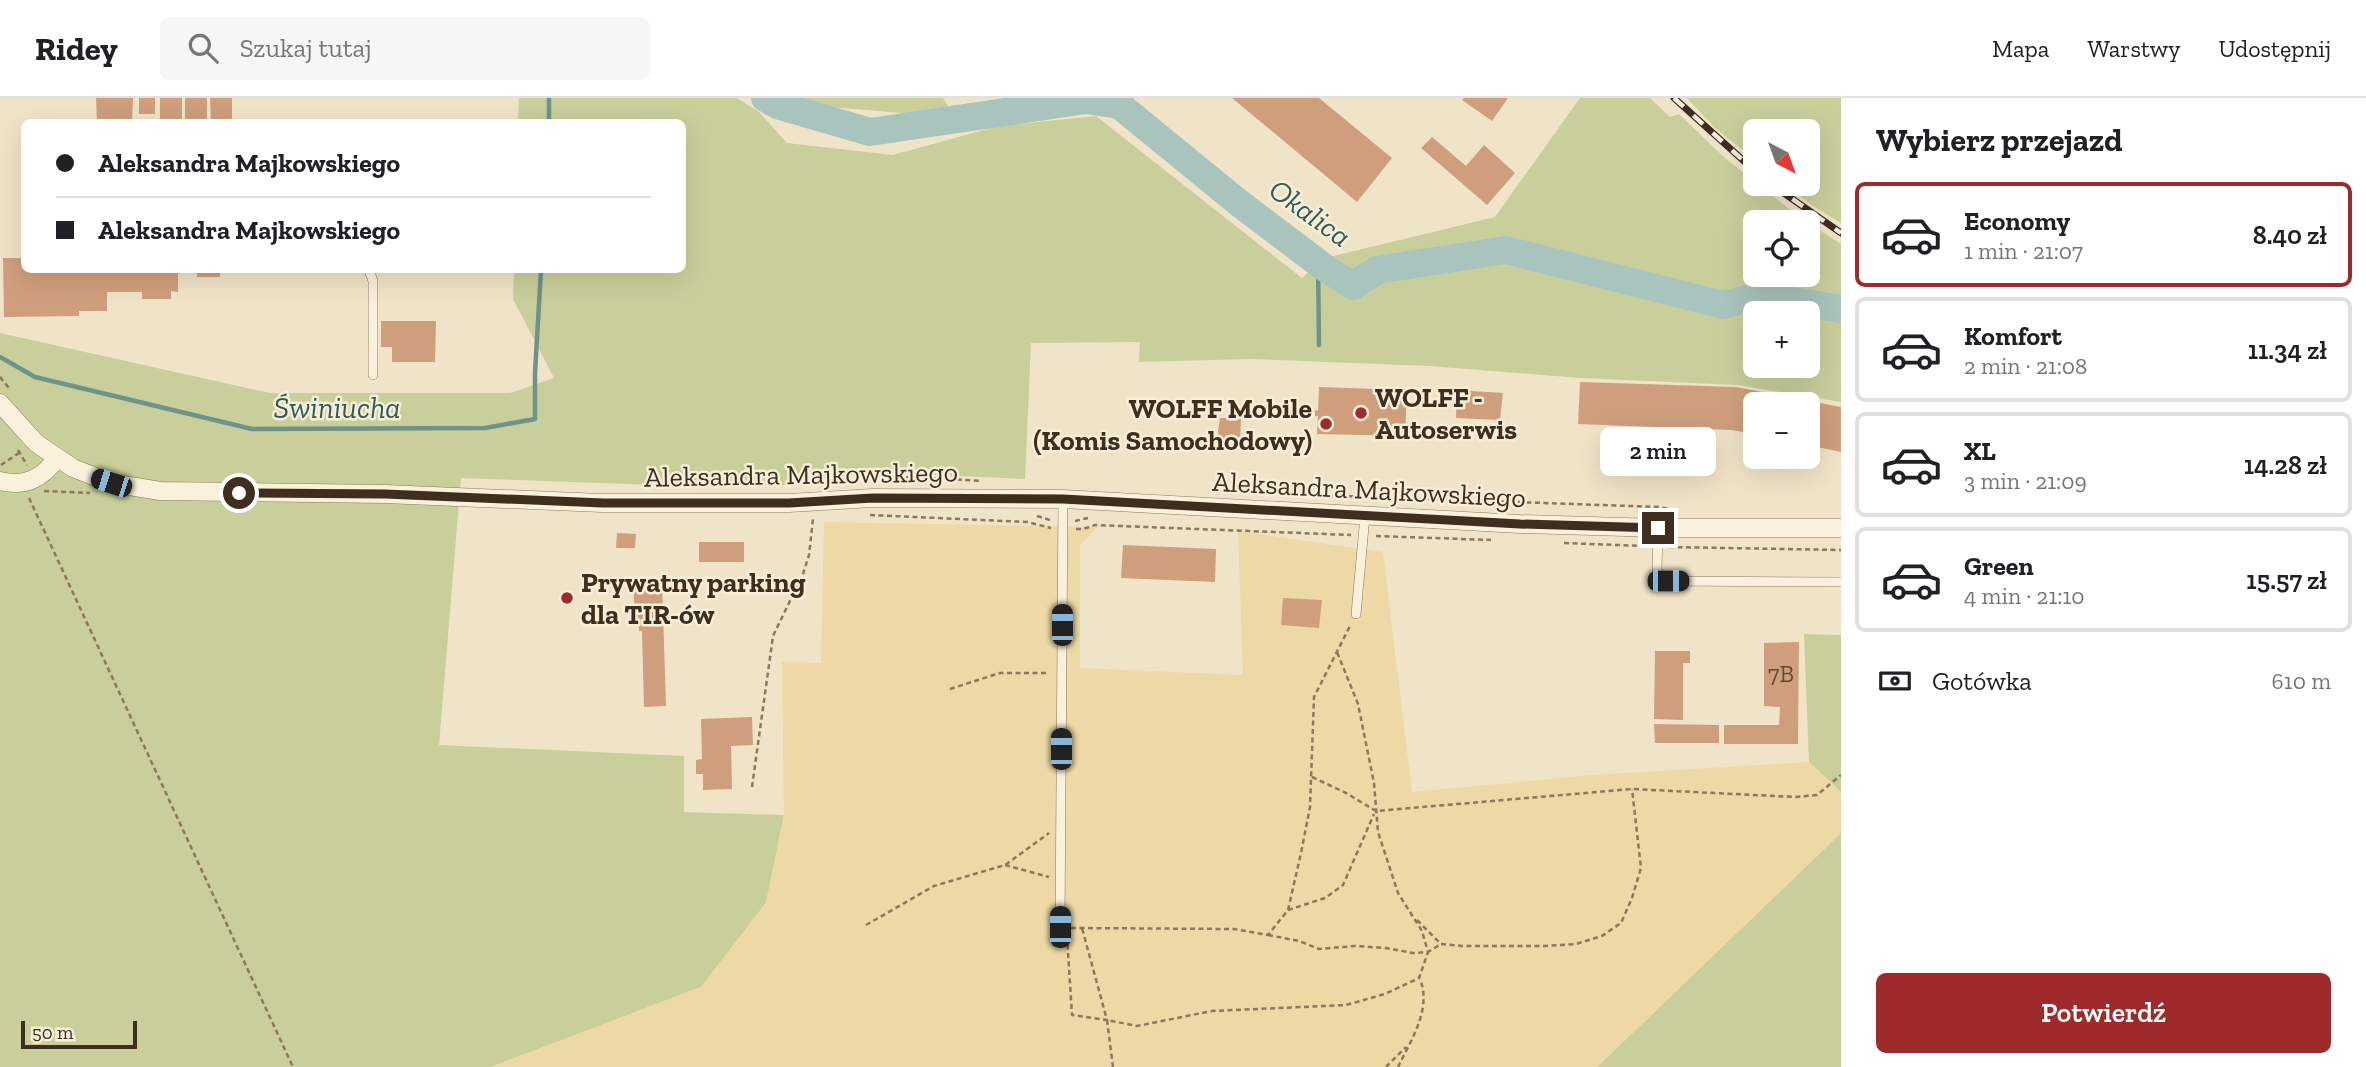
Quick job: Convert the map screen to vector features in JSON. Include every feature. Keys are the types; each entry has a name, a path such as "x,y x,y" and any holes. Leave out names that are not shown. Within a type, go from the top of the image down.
{"street":[{"name":"Aleksandra Majkowskiego","path":"0,403 36,443 57,458 93,477 136,489 159,492 385,494 603,503 813,502 873,498 1063,499 1520,524 1658,528 1841,528"},
{"path":"0,481 26,483 42,473 57,458"}],"lane":[{"path":"370,273 373,281 373,375"},
{"path":"1060,927 1063,499"},
{"path":"1356,614 1365,516"},
{"path":"1658,528 1657,571 1668,581 1841,582"}],"path":[{"path":"29,498 293,1067"},
{"path":"752,787 773,636 803,574 809,555 813,502"},
{"path":"1268,935 1288,910 1310,807 1314,697 1356,614"},
{"path":"1337,652 1358,704 1374,783 1378,832 1398,893 1422,931 1428,952 1419,978 1425,992 1421,1020 1398,1067"},
{"path":"950,689 1000,673 1062,673"},
{"path":"1311,777 1376,811 1632,789 1796,797 1817,795 1841,775"},
{"path":"1419,978 1385,995 1346,1005 1212,1011 1137,1026 1073,1016 1066,928 1234,929 1299,941 1319,948 1355,946 1413,953 1428,952 1441,944 1576,944 1602,936 1621,923 1632,898 1640,868 1632,789"},
{"path":"1288,910 1325,898 1343,885 1376,811"},
{"path":"866,925 934,886 1005,865 1061,825"},
{"path":"1005,865 1060,881"},
{"path":"1412,914 1441,944"},
{"path":"1082,928 1107,1020 1113,1067"},
{"path":"1387,1067 1409,1044"}],"green space":[{"path":"519,98 737,98 759,112 787,143 893,155 998,126 1096,116 1302,278 1325,258 1495,217 1580,98 1650,98 1670,117 1679,114 1743,172 1743,196 1773,196 1791,210 1743,210 1743,287 1820,287 1820,231 1841,244 1841,402 1820,399 1820,392 1780,392 1737,385 1580,378 1429,366 1252,359 1139,362 1140,342 1031,343 1025,479 871,472 789,485 682,486 461,478 439,745 684,756 684,812 784,815 766,903 701,987 491,1067 0,1067 0,333 270,393 510,393 554,378 513,299 514,273 686,273 686,119 518,119"},
{"path":"784,98 943,98 950,109 915,114 793,104"},
{"path":"1687,98 1841,98 1841,223 1800,196 1820,196 1820,119 1743,119 1743,150 1715,128"},
{"path":"1804,634 1841,635 1841,792 1809,762"},
{"path":"1841,833 1841,1067 1597,1067"}],"sand":[{"path":"824,522 1098,527 1080,545 1080,668 1243,675 1238,531 1383,552 1412,792 1592,775 1809,762 1841,792 1841,833 1597,1067 491,1067 701,987 766,903 784,815 782,662 821,663"}],"building":[{"path":"96,98 133,98 132,119 97,119"},
{"path":"139,98 155,98 155,114 139,114"},
{"path":"160,98 182,98 182,119 160,119"},
{"path":"185,98 207,98 207,119 185,119"},
{"path":"210,98 232,98 232,119 211,119"},
{"path":"1232,98 1319,98 1392,158 1357,202"},
{"path":"1508,98 1492,121 1462,100"},
{"path":"1432,137 1466,166 1484,145 1515,173 1487,205 1421,148"},
{"path":"3,258 21,258 21,273 178,273 178,292 171,291 171,299 142,299 142,292 107,292 107,311 79,311 79,316 4,317"},
{"path":"197,273 220,273 220,277 197,277"},
{"path":"381,321 436,321 435,362 392,362 392,347 381,347"},
{"path":"1580,382 1736,387 1762,392 1743,392 1743,432 1578,424"},
{"name":"WOLFF - Autoserwis","path":"1319,387 1407,390 1405,436 1317,434 1318,416 1315,416 1315,410 1318,411"},
{"path":"1457,390 1503,393 1500,420 1456,418"},
{"path":"1820,403 1841,407 1841,452 1820,448"},
{"path":"1220,418 1241,418 1240,441 1219,441"},
{"path":"617,533 636,534 635,548 616,548"},
{"path":"699,542 744,542 744,562 699,562"},
{"path":"1123,545 1216,549 1215,582 1121,578"},
{"path":"662,581 666,706 644,707 642,631 639,631 638,617 635,617 633,582"},
{"path":"1283,598 1322,600 1319,628 1281,625"},
{"path":"1799,642 1798,744 1724,744 1724,725 1779,725 1780,707 1764,706 1764,643"},
{"path":"1655,651 1690,651 1690,663 1683,663 1683,720 1654,719"},
{"path":"752,717 753,745 731,746 732,789 703,790 703,774 696,774 696,760 702,759 701,719"},
{"path":"1654,724 1719,725 1719,743 1655,743"}],"waterway":[{"name":"Świniucha","path":"549,98 549,119"},
{"name":"Okalica","path":"765,98 777,105 870,132 1086,100 1119,105 1239,203 1353,286 1377,270 1506,250 1723,305 1759,296 1841,309"},
{"path":"1318,263 1319,345"},
{"name":"Świniucha","path":"0,357 35,377 252,429 485,428 535,419 541,273"}],"railway":[{"path":"1674,98 1743,160"},
{"path":"1788,196 1841,233"}],"place":[{"name":"WOLFF - Autoserwis","path":"1361,413"},
{"name":"WOLFF Mobile (Komis Samochodowy)","path":"1326,424"},
{"name":"Prywatny parking dla TIR-ów","path":"567,598"}],"route":[{"path":"239,493 385,494 603,503 789,503 873,498 1063,499 1520,524 1658,528"}]}
